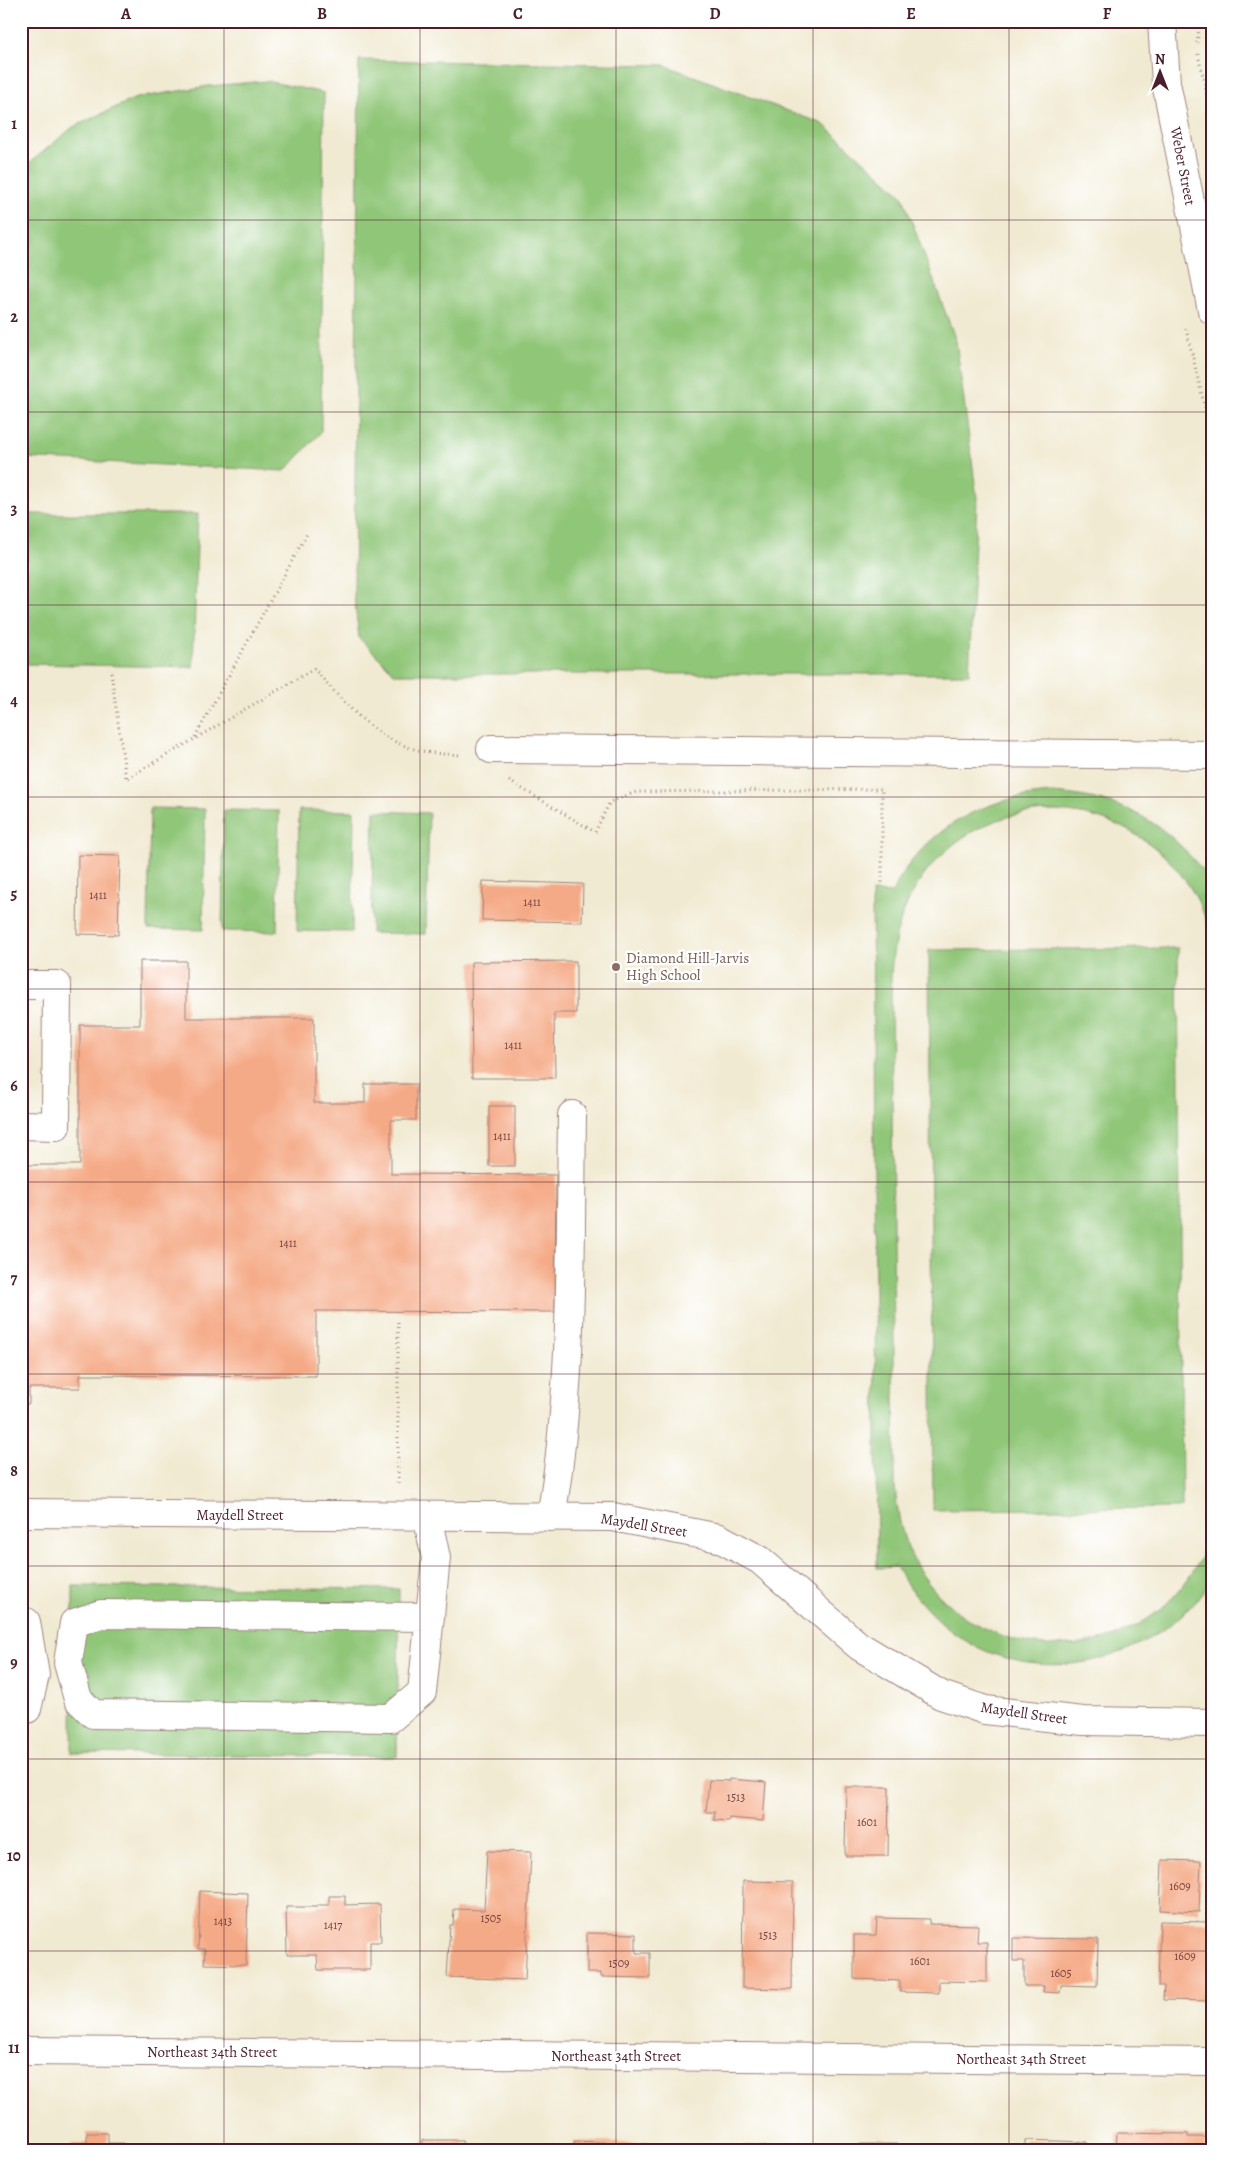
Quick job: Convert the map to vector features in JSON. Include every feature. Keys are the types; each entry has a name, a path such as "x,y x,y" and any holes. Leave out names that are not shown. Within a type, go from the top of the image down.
{"street":[{"name":"Weber Street","path":"1162,21 1166,83 1212,310"},
{"path":"490,749 1212,755"},
{"path":"21,985 57,985 56,1126 21,1125"},
{"path":"551,1517 557,1480 569,1355 572,1115"},
{"name":"Maydell Street","path":"21,1513 613,1517 719,1538 760,1560 859,1646 941,1695 985,1710 1083,1721 1212,1723"},
{"path":"427,1516 436,1558 430,1617 422,1692 391,1718 93,1714 78,1699 68,1663 74,1623 101,1614 430,1617"},
{"path":"21,1622 26,1622 35,1675 27,1709 21,1709"},
{"name":"Northeast 34th Street","path":"21,2051 1212,2061"}],"path":[{"path":"1200,21 1196,47 1212,119"},
{"path":"195,738 308,532"},
{"path":"398,1322 398,1490"}],"green space":[{"path":"359,60 664,65 823,124 902,195 956,341 977,498 969,674 395,674 359,638 354,596"},
{"path":"267,81 324,93 321,432 285,471 21,458 21,170 73,127 136,98 209,86"},
{"path":"29,514 198,514 193,667 24,664"},
{"path":"1053,793 1093,798 1129,810 1145,818 1176,842 1200,867 1210,882 1213,896 1212,939 1191,889 1159,851 1118,825 1072,813 1025,813 980,827 940,856 909,900 901,918 896,936 891,974 895,1486 900,1523 913,1559 933,1588 958,1612 988,1630 1020,1641 1054,1645 1089,1643 1122,1633 1163,1607 1181,1589 1195,1568 1212,1533 1213,1563 1211,1579 1196,1601 1177,1619 1155,1635 1131,1648 1106,1657 1080,1663 1054,1665 1027,1663 1001,1657 962,1639 930,1612 912,1591 896,1567 877,1568 872,892 892,893 905,870 921,850 937,835 971,813 1010,799"},
{"path":"150,808 205,809 203,930 148,929"},
{"path":"224,810 279,811 277,932 222,931"},
{"path":"299,810 354,811 352,932 297,931"},
{"path":"374,811 429,813 426,934 371,933"},
{"path":"1178,948 1182,1508 933,1510 929,950"},
{"path":"73,1586 399,1589 397,1757 72,1753"}],"building":[{"path":"78,855 120,856 118,935 77,934"},
{"path":"483,881 583,884 582,922 482,920"},
{"path":"140,961 186,961 186,1018 314,1018 314,1103 365,1103 365,1084 416,1084 416,1120 391,1120 391,1174 556,1175 555,1312 316,1311 316,1376 80,1375 80,1388 29,1388 29,1404 21,1404 21,1165 80,1165 80,1025 140,1025"},
{"path":"576,961 576,1013 554,1013 555,1078 472,1078 471,962"},
{"path":"489,1106 515,1106 515,1166 489,1166"},
{"path":"729,1779 766,1782 763,1821 729,1818 729,1821 714,1820 715,1812 706,1812 709,1780 729,1781"},
{"path":"846,1787 889,1787 888,1856 845,1856"},
{"path":"487,1851 531,1852 525,1980 447,1977 450,1925 453,1925 454,1909 484,1910"},
{"path":"1162,1860 1201,1861 1199,1912 1160,1910"},
{"path":"743,1881 793,1882 792,1989 742,1988"},
{"path":"200,1891 248,1893 246,1965 204,1964 205,1949 198,1949"},
{"path":"329,1896 345,1896 345,1905 380,1904 381,1942 370,1942 370,1970 318,1970 317,1955 287,1955 286,1907 329,1905"},
{"path":"877,1918 930,1919 929,1924 978,1925 977,1942 987,1942 987,1982 939,1981 939,1993 900,1992 900,1981 854,1979 854,1935 876,1935"},
{"path":"1160,1921 1210,1922 1212,2001 1163,2000 1164,1986 1158,1986"},
{"path":"587,1933 636,1934 636,1953 650,1953 650,1978 601,1977 601,1973 587,1973"},
{"path":"1013,1938 1098,1939 1097,1986 1061,1985 1060,1993 1043,1992 1044,1986 1024,1986 1024,1961 1013,1961"},
{"path":"87,2133 108,2133 108,2143 124,2143 124,2150 71,2150 71,2143 87,2143"},
{"path":"1117,2133 1188,2134 1188,2137 1206,2137 1206,2150 1116,2150"},
{"path":"422,2140 463,2140 463,2150 422,2150"},
{"path":"1025,2140 1087,2142 1087,2150 1025,2150"},
{"path":"574,2141 648,2144 647,2150 574,2150"},
{"path":"858,2144 897,2144 897,2150 859,2150"},
{"path":"718,2146 765,2146 765,2150 718,2150"}],"place":[{"name":"Diamond Hill-Jarvis High School","path":"616,967"}]}
